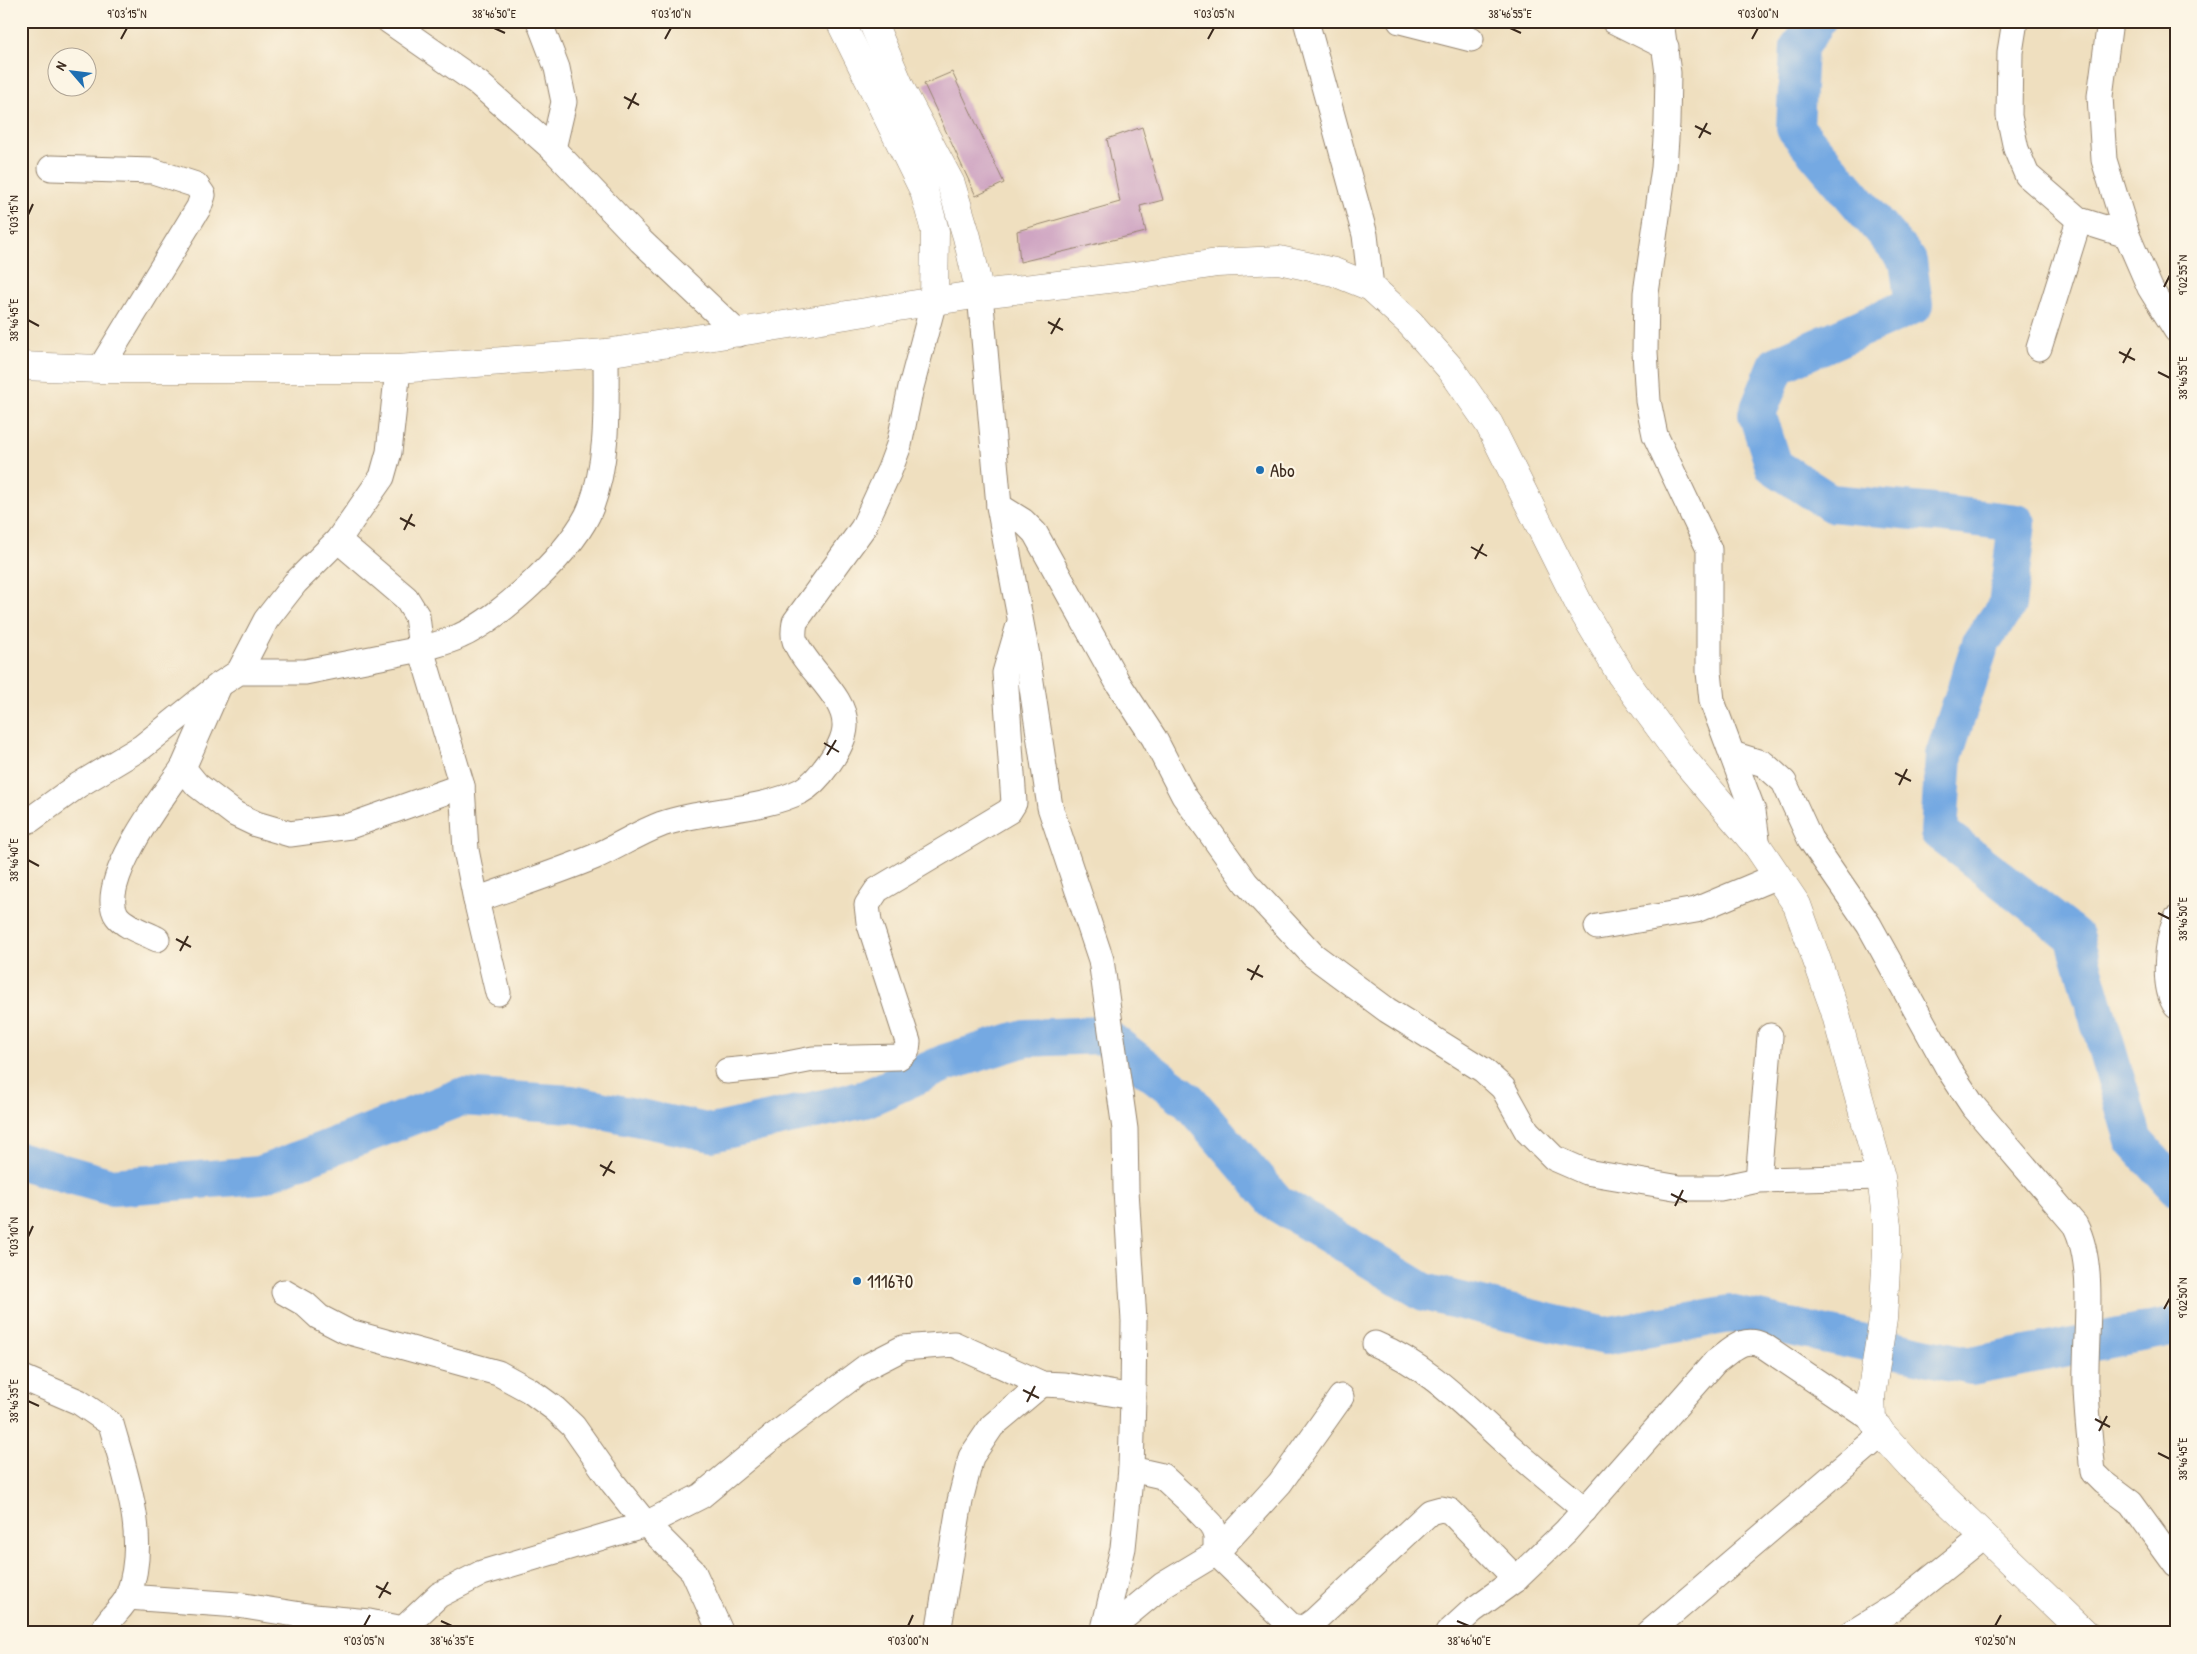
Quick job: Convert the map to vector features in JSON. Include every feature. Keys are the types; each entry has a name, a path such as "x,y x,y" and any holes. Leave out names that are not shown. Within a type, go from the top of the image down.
{"main road":[{"path":"840,21 924,191 934,231 934,301"},
{"path":"872,21 902,91 951,184 967,237 980,294"},
{"path":"21,366 100,369 398,369 606,354 980,294 1134,276 1217,263 1279,260 1334,272 1372,287 1410,323 1450,368 1489,424 1581,608 1621,674 1679,754 1758,847 1798,905 1832,999 1881,1177 1887,1226 1884,1319 1871,1396 1877,1427 1911,1466 2085,1633"}],"street":[{"path":"389,21 478,83 553,149 641,242 739,334"},
{"path":"539,21 557,68 564,102 553,149"},
{"path":"1306,21 1365,235 1372,287"},
{"path":"1400,21 1471,39"},
{"path":"1614,21 1666,47"},
{"path":"1661,21 1668,73 1664,168 1646,293 1645,352 1648,401 1655,434 1709,549 1709,672 1712,701 1753,811 1758,847"},
{"path":"2015,21 2010,52 2009,116 2016,149 2028,175 2079,220 2127,235"},
{"path":"2110,21 2100,96 2104,160 2127,235 2150,288 2176,330"},
{"path":"51,168 153,171 196,185 203,195 199,207 100,369"},
{"path":"2039,348 2079,220"},
{"path":"980,294 999,506 1021,620 1050,807 1101,960 1125,1129 1134,1321 1131,1469 1122,1548 1104,1633"},
{"path":"476,900 593,857 661,824 708,812 778,800 802,790 820,776 833,756 845,729 844,711 806,659 794,639 795,622 863,528 890,469 899,445 911,387 934,301"},
{"path":"21,823 30,820 77,786 142,748 229,678 305,672 421,649 460,636 486,621 548,568 590,509 604,453 606,354"},
{"path":"157,938 118,918 112,906 114,889 127,852 144,823 183,768 229,678 266,620 295,583 338,540 382,477 389,452 398,369"},
{"path":"999,506 1023,521 1035,533 1118,683 1154,738 1184,796 1246,883 1283,926 1313,955 1387,1010 1483,1070 1503,1088 1527,1131 1554,1158 1586,1172 1680,1188 1720,1188 1758,1180 1881,1177"},
{"path":"338,540 406,598 417,616 421,649 462,786 466,850 498,993"},
{"path":"727,1071 777,1066 813,1058 899,1057 907,1050 908,1042 869,922 867,905 877,890 1009,810 1014,803 1005,673 1021,620"},
{"path":"1732,754 1764,764 1784,782 1810,839 1869,925 1953,1076 1973,1106 2075,1226 2082,1238 2086,1268 2088,1325 2086,1387 2093,1472 2131,1503 2176,1565"},
{"path":"183,768 196,785 235,814 256,824 290,834 350,826 462,786"},
{"path":"1597,926 1696,910 1777,876"},
{"path":"2176,919 2171,930 2166,965 2176,1006"},
{"path":"1758,1180 1770,1036"},
{"path":"284,1292 306,1304 319,1316 346,1331 498,1374 529,1390 555,1408 573,1426 613,1483 646,1524 693,1571 722,1633"},
{"path":"1448,1633 1472,1611 1516,1579 1585,1510 1715,1362 1742,1342 1754,1340 1877,1427 1650,1633"},
{"path":"128,1598 238,1605 314,1617 369,1622 404,1632 439,1595 482,1573 646,1524 701,1496 775,1435 866,1367 903,1348 954,1344 1042,1384 1064,1385 1133,1398"},
{"path":"1375,1344 1434,1378 1585,1510"},
{"path":"21,1377 79,1402 111,1424 136,1517 138,1548 128,1598 102,1633"},
{"path":"938,1633 960,1501 972,1457 992,1426 1042,1384"},
{"path":"1104,1633 1163,1585 1216,1553 1280,1483 1341,1397"},
{"path":"1131,1469 1162,1476 1188,1500 1212,1525 1216,1536 1216,1553 1291,1626 1304,1628 1314,1621 1430,1512 1441,1509 1450,1511 1516,1579"},
{"path":"1852,1633 1899,1604 1983,1537"}],"building":[{"path":"952,72 1004,183 976,196 924,84"},
{"path":"1142,127 1163,200 1140,206 1146,232 1020,262 1017,231 1120,202 1107,139"}],"waterway":[{"path":"1817,21 1799,47 1795,128 1908,261 1914,305 1777,365 1757,414 1774,466 1831,503 2017,523 2007,605 1981,643 1944,755 1939,832 2074,936 2134,1141 2176,1187"},
{"path":"21,1161 112,1187 260,1175 461,1097 572,1104 712,1133 865,1099 945,1063 1025,1038 1103,1035 1188,1100 1277,1203 1424,1292 1605,1336 1730,1314 1971,1366 2176,1326"}],"place":[{"name":"Abo","path":"1260,470"},
{"name":"111670","path":"857,1281"}]}
